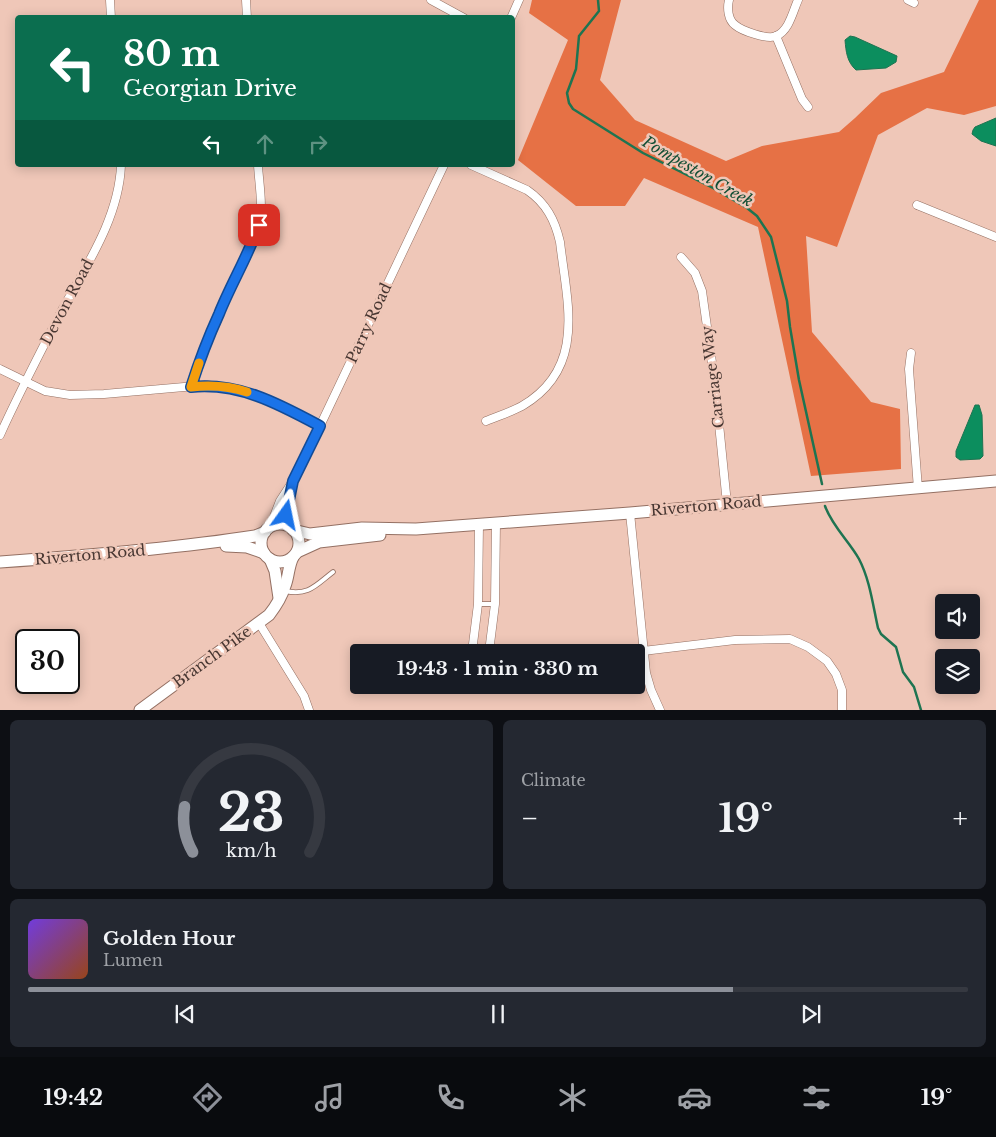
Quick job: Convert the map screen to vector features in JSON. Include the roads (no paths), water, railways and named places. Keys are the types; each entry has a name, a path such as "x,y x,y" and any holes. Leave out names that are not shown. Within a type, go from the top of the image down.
{"main road":[{"name":"Riverton Road","path":"295,555 320,542 416,529 630,513 996,481"},
{"path":"267,556 281,562 295,555 299,540 291,528 281,524 267,530 261,543 267,556 275,571 281,595"},
{"name":"Riverton Road","path":"291,528 310,534 362,528 416,529"},
{"name":"Riverton Road","path":"0,562 179,547 255,536 267,530"},
{"name":"Riverton Road","path":"179,547 247,547 267,556"},
{"name":"Branch Pike","path":"140,710 270,615 281,595 295,555"}],"street":[{"path":"110,0 111,15"},
{"path":"246,0 247,15"},
{"path":"431,0 458,15"},
{"path":"512,15 519,0"},
{"path":"729,0 727,11 735,25 763,37 776,36 787,25 798,0"},
{"path":"776,36 802,99 808,107"},
{"name":"Devon Road","path":"0,435 25,381 103,234 113,207 121,167"},
{"path":"191,387 199,361 219,313 253,242 259,225 258,167"},
{"name":"Parry Road","path":"267,530 280,501 293,481 320,426 443,167"},
{"path":"475,167 527,190 549,211 560,242 569,320 568,343 560,367 544,389 524,405 486,421"},
{"path":"917,205 996,237"},
{"name":"Carriage Way","path":"681,257 695,273 702,291 715,384 727,504"},
{"path":"911,353 909,369 918,489"},
{"path":"0,369 45,391 70,395 207,385 237,389 266,398 320,426"},
{"name":"Parry Road","path":"291,528 286,515 293,481"},
{"path":"630,513 642,644"},
{"path":"490,644 495,604 496,522"},
{"path":"473,644 478,604 479,524"},
{"path":"259,623 304,696 309,710"},
{"path":"645,651 735,640 790,639 808,646 827,661 836,674 842,690 842,710"},
{"path":"645,663 648,682 660,710"}],"lane":[{"path":"281,595 303,593 334,572"},
{"path":"478,604 495,604"}],"waterway":[{"name":"Pompeston Creek","path":"598,0 599,11 579,36 576,69 567,93 569,103 573,109 643,153 713,188 747,208 757,216 771,237 787,301 799,380 822,484"},
{"name":"Pompeston Creek","path":"825,506 863,567 869,584 878,628 881,634 896,647 903,672 914,687 921,710"}]}
